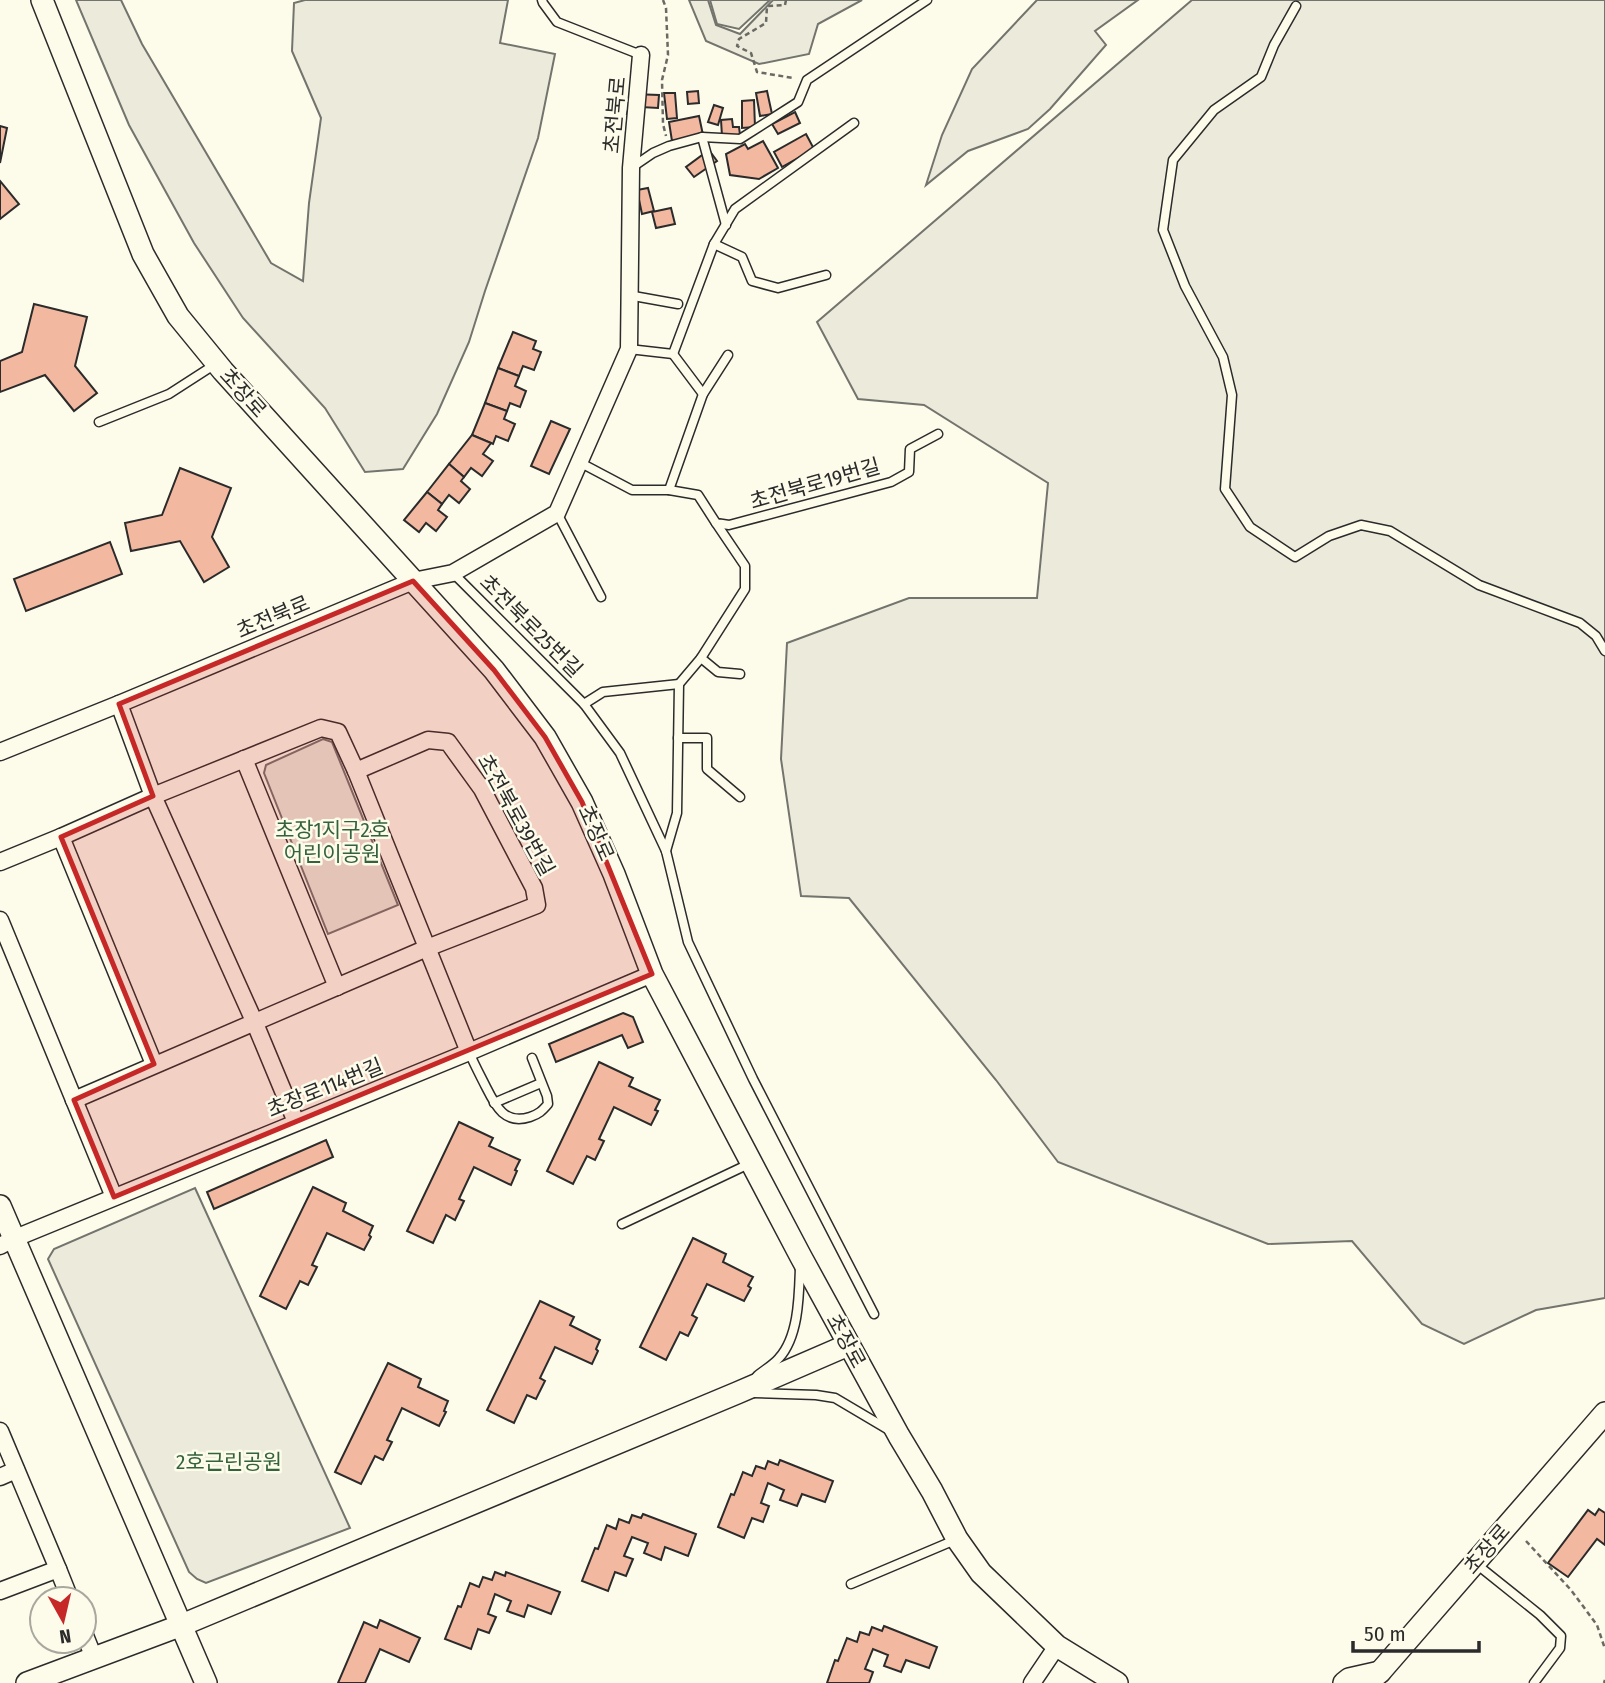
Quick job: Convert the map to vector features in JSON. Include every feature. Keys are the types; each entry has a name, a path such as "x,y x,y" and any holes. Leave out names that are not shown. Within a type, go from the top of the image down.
{"street":[{"name":"초장로","path":"42,0 143,254 178,316 313,472 494,670 545,737 582,802 614,874 652,974 848,1345 957,1539 981,1573 1057,1646 1117,1683"},
{"name":"초전북로","path":"0,752 414,580 453,573 557,513 629,349 631,168 641,55"},
{"path":"119,704 153,796 254,1021 296,1122"},
{"path":"0,862 321,728 338,732 469,1052"},
{"name":"초전북로39번길","path":"74,1100 427,948 537,905 534,888 482,789 448,742 428,740 356,771"},
{"path":"244,759 337,987"},
{"path":"61,837 154,1064"},
{"path":"0,920 114,1197"},
{"name":"초장로114번길","path":"7,1242 652,974"},
{"path":"0,1206 7,1242 206,1683"},
{"path":"27,1683 181,1625 848,1345"},
{"name":"초장로","path":"1373,1679 1605,1413"},
{"path":"0,1431 64,1585"},
{"path":"0,1477 16,1470"},
{"path":"0,1591 58,1569"},
{"path":"1032,1683 1057,1646"},
{"path":"1344,1683 1349,1679 1373,1679"}],"lane":[{"name":"초전북로","path":"542,0 557,22 641,55"},
{"path":"631,168 669,146 702,137 740,139 797,102 807,80 927,0"},
{"path":"1296,6 1274,45 1261,77 1214,110 1173,160 1163,230 1185,286 1223,357 1232,396 1225,489 1250,527 1296,557 1329,536 1361,525 1390,531 1479,585 1580,623 1596,636 1605,651"},
{"path":"673,354 714,244 735,209 854,123"},
{"path":"702,137 726,225"},
{"path":"714,244 743,257 752,281 778,288 826,275"},
{"path":"628,295 678,304"},
{"path":"629,349 673,354 703,394"},
{"path":"669,490 703,394 727,355"},
{"path":"99,422 169,394 217,363"},
{"name":"초전북로19번길","path":"716,523 729,526 891,482 909,472 910,449 938,434"},
{"path":"579,463 632,490 669,490 698,495 744,566 745,589 701,658 679,684"},
{"path":"557,513 601,597"},
{"name":"초전북로25번길","path":"453,573 584,704 620,753 666,851 688,942 753,1079 874,1314"},
{"path":"701,658 718,672 740,674"},
{"name":"초전북로25번길","path":"584,704 603,692 679,684 677,813 666,851"},
{"path":"678,738 707,738 707,769 740,797"},
{"path":"469,1052 500,1112 522,1120 540,1113 548,1104 532,1058"},
{"path":"494,1103 541,1083"},
{"path":"622,1224 751,1163"},
{"path":"737,1393 780,1357 791,1335 798,1311 801,1257"},
{"path":"737,1393 835,1398 898,1436"},
{"path":"851,1584 957,1539"},
{"path":"1475,1563 1540,1615 1560,1636 1560,1648 1534,1683"}],"path":[{"path":"663,0 666,8 668,55 662,80 663,124 669,146"},
{"path":"786,0 785,5 767,6 766,23 738,39 737,46 751,53 757,72 807,80"},
{"path":"1526,1541 1571,1590 1597,1626 1605,1649"}],"highlighted area":[{"path":"413,581 494,670 545,737 582,802 652,974 114,1197 74,1100 154,1064 61,837 153,796 119,704"}],"green space":[{"path":"76,0 121,0 142,44 271,263 303,281 309,203 321,118 292,51 294,3 305,0 508,0 500,43 555,54 538,138 469,342 437,414 403,469 365,472 325,408 243,318 194,243 129,125"},
{"path":"689,0 708,0 716,25 740,34 773,0 862,0 818,24 809,54 759,64 706,41"},
{"path":"710,0 770,0 739,29 717,24"},
{"path":"1037,0 1138,0 1095,31 1106,45 1050,109 1028,129 968,151 926,185 942,135 972,69"},
{"path":"1192,0 1605,0 1605,1298 1536,1310 1464,1344 1422,1324 1352,1241 1268,1244 1058,1162 996,1080 849,898 801,896 781,759 787,643 909,598 1037,598 1048,483 924,405 858,399 817,322"},
{"name":"초장1지구2호 어린이공원","path":"323,739 332,742 398,905 328,934 264,773 266,765"},
{"name":"2호근린공원","path":"195,1188 350,1528 206,1583 189,1572 48,1259 54,1249"}],"building":[{"path":"698,91 699,103 688,104 687,92"},
{"path":"767,91 772,114 760,116 756,93"},
{"path":"664,93 675,93 677,118 667,119"},
{"path":"632,94 659,95 658,108 641,107 640,116 627,114"},
{"path":"754,100 755,127 742,128 742,101"},
{"path":"714,105 723,108 718,125 708,122"},
{"path":"795,112 800,123 778,134 772,124"},
{"path":"699,116 703,135 672,141 669,122"},
{"path":"732,119 733,127 739,127 740,135 722,136 721,120"},
{"path":"0,126 7,128 0,163"},
{"path":"806,134 814,149 782,167 774,152"},
{"path":"763,141 778,168 759,179 730,175 726,154 745,144 748,149"},
{"path":"709,150 717,161 694,177 686,167"},
{"path":"0,181 19,204 0,219"},
{"path":"648,188 654,211 642,214 637,190"},
{"path":"671,208 675,224 656,228 652,212"},
{"path":"34,304 87,317 75,366 97,393 74,411 45,375 0,392 0,361 22,352"},
{"path":"513,332 536,341 533,349 541,352 534,370 523,366 519,376 498,368"},
{"path":"498,368 519,376 515,386 526,391 520,407 510,403 507,411 485,403"},
{"path":"485,403 507,411 504,419 515,424 508,441 496,436 493,444 472,435"},
{"path":"551,421 570,429 549,474 531,466"},
{"path":"472,435 491,443 483,454 493,461 482,476 471,468 464,477 449,464"},
{"path":"449,464 464,477 461,481 470,489 459,503 449,495 442,504 427,492"},
{"path":"180,468 231,488 212,537 229,567 204,582 180,541 131,551 125,523 162,515"},
{"path":"427,492 442,504 438,510 447,517 436,531 426,523 419,532 404,520"},
{"path":"110,542 122,574 26,611 14,579"},
{"path":"623,1013 633,1017 643,1042 628,1048 622,1035 556,1062 549,1044"},
{"path":"599,1062 633,1078 629,1086 660,1100 655,1110 658,1111 651,1125 614,1107 599,1139 604,1141 595,1160 587,1156 573,1184 547,1171"},
{"path":"459,1122 493,1138 489,1146 520,1160 511,1185 474,1167 459,1199 464,1201 455,1220 446,1215 433,1243 407,1231"},
{"path":"326,1140 333,1157 214,1209 207,1192"},
{"path":"313,1187 346,1203 343,1211 373,1226 369,1235 371,1237 364,1250 327,1233 312,1265 317,1267 308,1285 300,1281 286,1309 260,1296"},
{"path":"693,1238 726,1254 723,1262 753,1277 748,1286 751,1288 744,1301 707,1284 692,1315 697,1318 688,1336 680,1332 666,1360 640,1347"},
{"path":"540,1301 574,1317 570,1325 600,1340 596,1349 598,1351 592,1364 555,1347 540,1378 545,1381 536,1399 527,1395 514,1423 487,1410"},
{"path":"388,1363 421,1379 418,1387 448,1401 444,1411 446,1412 439,1426 402,1408 387,1440 392,1442 383,1460 375,1456 361,1484 335,1472"},
{"path":"780,1460 833,1481 825,1502 802,1494 797,1506 780,1500 784,1490 768,1483 761,1503 769,1506 763,1522 752,1518 744,1538 718,1527 743,1472 752,1476 756,1466 765,1469 768,1461 778,1465"},
{"path":"1599,1509 1605,1513 1605,1545 1597,1539 1568,1577 1548,1563 1588,1510 1595,1515"},
{"path":"643,1514 696,1534 688,1556 665,1547 661,1560 644,1553 648,1543 632,1537 624,1556 633,1559 626,1576 615,1572 608,1591 582,1581 607,1525 616,1529 619,1519 629,1523 632,1515 641,1518"},
{"path":"495,1572 505,1576 506,1572 560,1592 551,1614 528,1605 524,1617 507,1611 511,1601 495,1594 488,1614 496,1617 489,1633 478,1629 471,1649 445,1639 470,1583 479,1587 483,1577 492,1580"},
{"path":"380,1620 420,1638 409,1662 380,1649 365,1683 338,1683 364,1622 377,1628"},
{"path":"884,1626 937,1647 929,1668 906,1660 901,1672 884,1666 888,1655 873,1649 865,1669 873,1672 869,1683 827,1683 847,1638 857,1642 860,1632 869,1635 872,1627 882,1631"}]}
